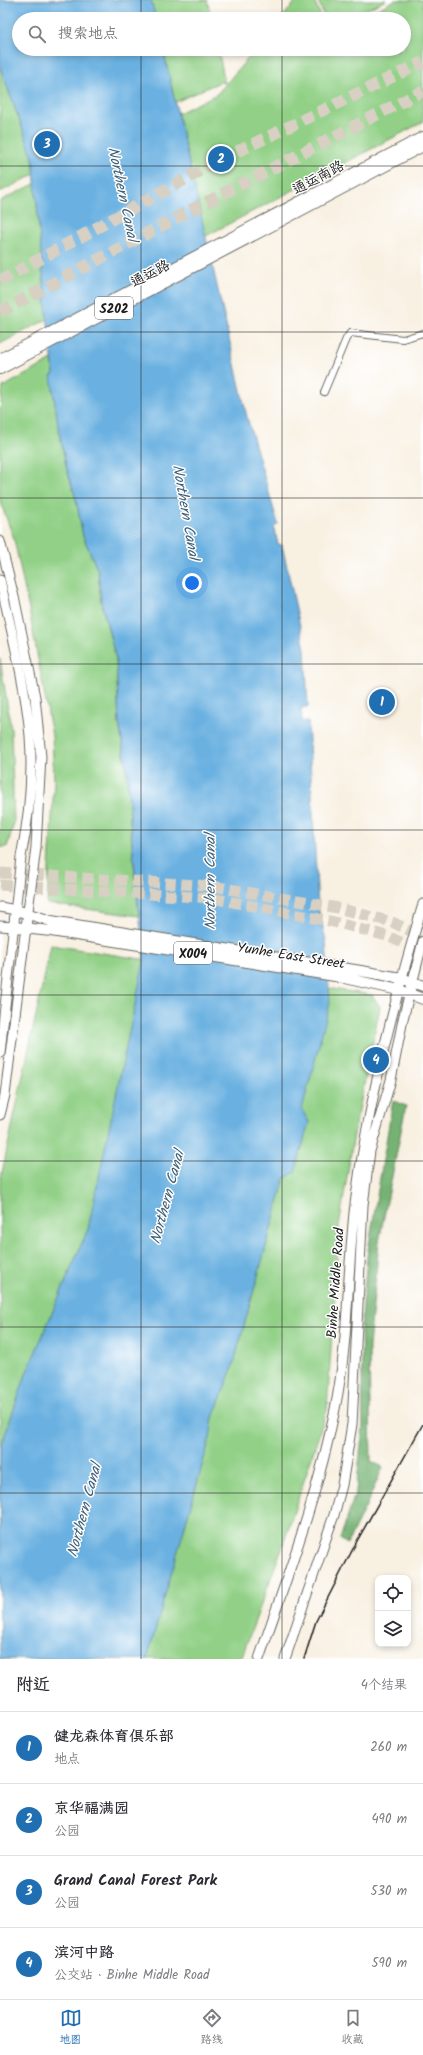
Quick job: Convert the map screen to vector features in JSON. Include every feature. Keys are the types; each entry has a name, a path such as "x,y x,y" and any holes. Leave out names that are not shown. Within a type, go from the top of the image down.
{"main road":[{"name":"通运南路","path":"228,245 423,137"},
{"name":"通运南路","path":"228,245 423,146"},
{"name":"通运路","path":"0,359 228,245"},
{"name":"通运路","path":"0,369 228,245"},
{"path":"0,541 35,697 40,750 41,784 36,847 5,1095 0,1115"},
{"path":"0,580 22,686 30,735 30,796 21,857 0,1053"},
{"name":"Binhe Middle Road","path":"259,1659 313,1496 335,1408 345,1347 355,1205 361,1166 378,1075 401,978 423,904"},
{"name":"Yunhe East Street","path":"0,907 27,912 51,926"},
{"name":"Yunhe East Street","path":"0,926 14,928 51,926 335,971 401,978 423,986"},
{"name":"Binhe Middle Road","path":"285,1659 334,1515 342,1485 352,1424 355,1339 364,1197 370,1151 391,1080 409,994 423,941"},
{"name":"Yunhe East Street","path":"335,971 399,990 423,999"}],"street":[{"path":"324,392 346,339 350,333 403,339 423,333"}],"green space":[{"path":"0,0 207,0 210,12 12,12 12,56 219,56 225,83 220,82 188,96 0,192"},
{"path":"297,0 314,0 319,12 287,12"},
{"path":"318,0 386,0 361,12 322,12"},
{"path":"395,0 423,0 423,122 0,344 0,201 217,94 250,56 411,56 411,12 372,12"},
{"path":"52,360 66,466 76,499 83,536 98,571 101,601 116,659 119,723 127,771 139,916 47,904 54,781 52,736 29,610 14,539 0,501 0,410 3,387"},
{"path":"0,659 11,728 14,823 7,847 0,847"},
{"path":"51,945 372,995 380,1007 354,1134 339,1226 327,1410 283,1545 241,1659 0,1659 0,1182"},
{"path":"393,1100 406,1106 379,1242 369,1347 371,1461 383,1467 347,1544 340,1539 356,1491 363,1425 361,1327 367,1256"}],"water":[{"name":"Northern Canal","path":"0,0 151,0 154,12 12,12 12,56 165,56 247,417 278,524 274,528 278,544 282,545 305,649 308,707 301,708 302,722 308,722 318,907 326,941 330,1003 302,1110 309,1122 295,1172 285,1178 233,1366 213,1418 210,1438 147,1659 0,1659 0,1449 26,1374 88,1229 144,961 131,832 127,771 119,723 116,659 101,601 98,571 83,536 76,499 66,466 58,425 51,376 54,374 44,289 33,158 0,67"}],"tunnel":[{"path":"0,281 222,159 423,62"},
{"path":"0,312 174,219 423,91"},
{"path":"0,873 212,886 338,908 392,922 423,937"},
{"path":"0,885 212,898 334,922 387,936 423,952"}],"railway":[{"path":"304,1659 316,1621 357,1541 423,1424"}],"place":[{"name":"Grand Canal Forest Park","path":"47,144"},
{"name":"京华福满园","path":"221,159"},
{"name":"健龙森体育俱乐部","path":"382,702"},
{"name":"滨河中路","path":"376,1060"}]}
